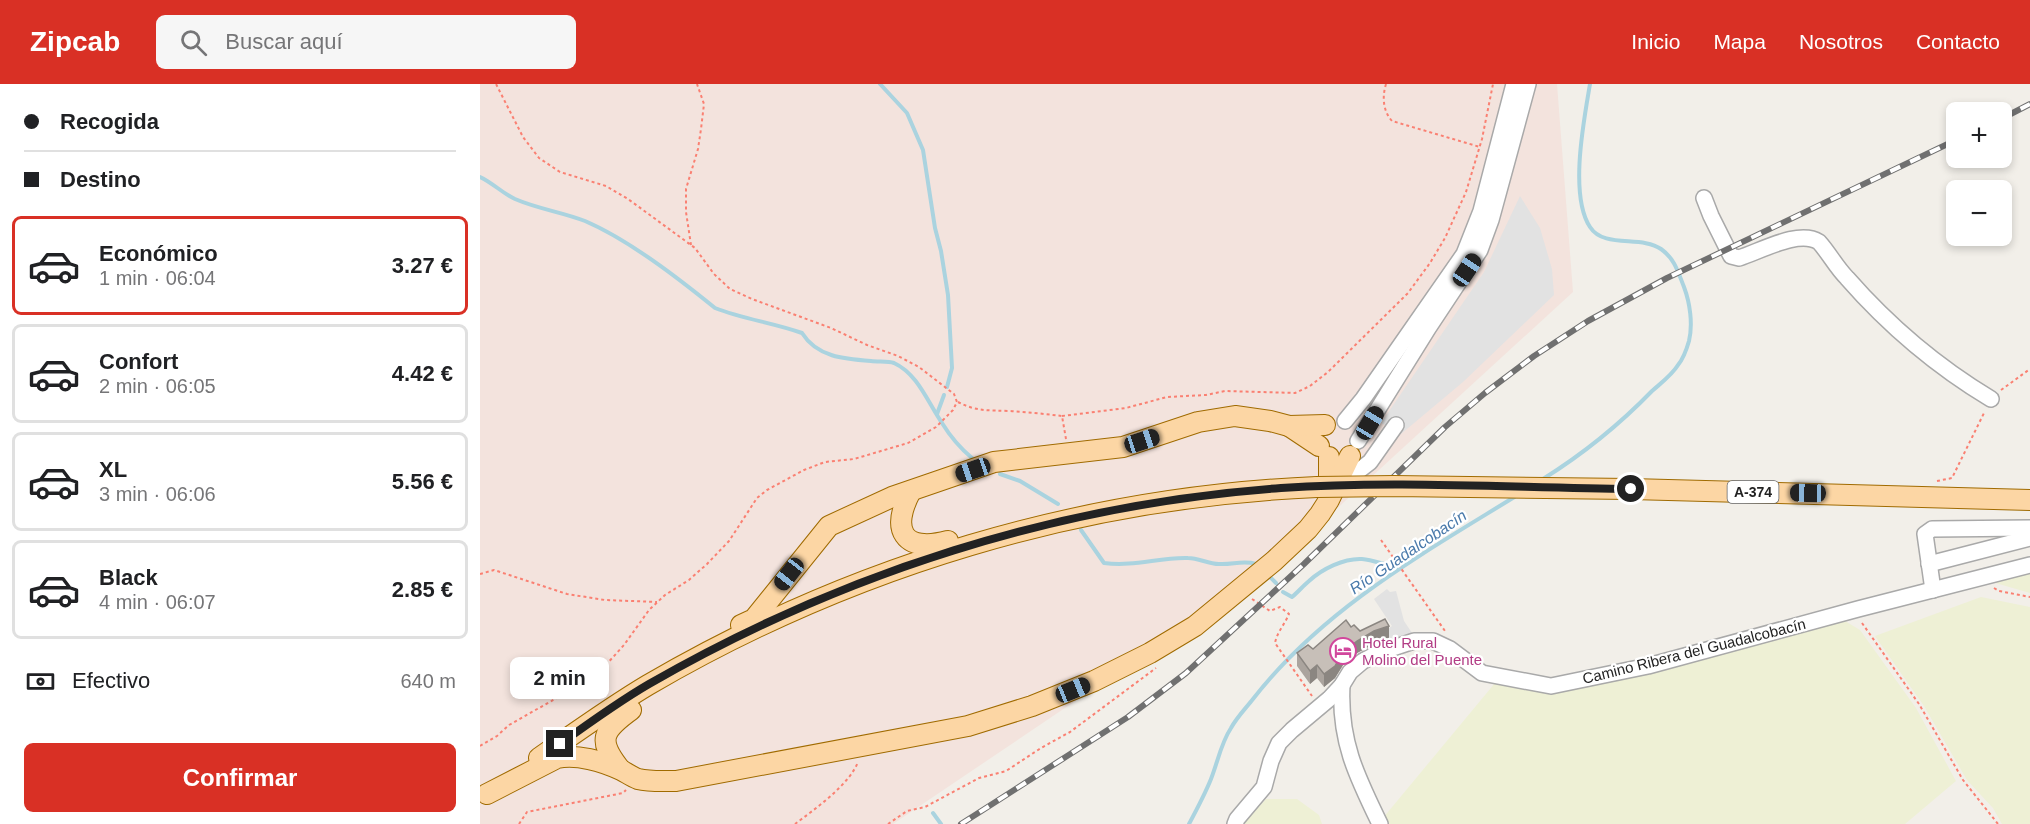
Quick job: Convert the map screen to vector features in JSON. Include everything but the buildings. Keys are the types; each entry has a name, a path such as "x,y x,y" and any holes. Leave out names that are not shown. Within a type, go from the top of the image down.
{"main road":[{"path":"596,718 632,686 754,619 829,526 871,506 994,462 1123,447 1198,422 1235,416 1289,426 1325,425"},
{"path":"1289,426 1324,452 1327,492"},
{"path":"484,796 557,758 568,756 581,757 653,782 676,781 968,726 1032,706 1094,681 1150,653 1196,626 1241,590 1308,529 1327,492 1356,446"},
{"name":"A-374","path":"484,796 647,685 737,636 846,587 922,560 1001,536 1099,512 1197,497 1280,488 1327,492 1631,489 2030,500"},
{"name":"A-374","path":"1875,494 1904,491 2030,488"},
{"path":"910,491 900,517 905,536 915,544 924,546 944,543 968,536 1001,536"},
{"path":"628,774 608,754 605,742 612,723 658,692 693,660"}],"street":[{"path":"1344,421 1363,399 1464,254 1481,211 1514,84"},
{"path":"1356,446 1429,327 1480,250 1491,220 1528,84"},
{"path":"1704,198 1731,256 1739,258 1799,237 1813,238 1819,242 1845,277 1924,355 1991,399"},
{"path":"1327,492 1370,462 1391,430 1356,446 1339,460 1324,452 1319,435 1325,425 1334,420 1344,421 1355,428 1356,446"},
{"path":"1356,446 1378,452"},
{"path":"1934,590 1925,534 1932,529 2030,528"},
{"path":"1954,529 1964,542 1961,556"},
{"path":"1929,564 2030,538"},
{"name":"Camino Ribera del Guadalcobacín","path":"1235,824 1264,788 1279,743 1342,685 1350,672 1363,661 1378,653 1414,641 1433,641 1450,649 1482,673 1551,686 1648,666 2030,565"},
{"path":"1342,685 1343,726 1347,749 1380,824"}],"path":[{"path":"496,84 523,137 539,158 560,172 614,190 691,245 714,274 730,289 898,356 919,367 954,394 957,402 976,410 1062,416 1126,408 1167,397 1206,395 1225,391 1295,393 1310,386 1328,372 1408,293 1430,263 1445,238 1466,192 1480,147 1493,84"},
{"path":"691,245 686,212 686,189 699,149 704,104 697,84"},
{"path":"1386,84 1383,93 1385,113 1392,121 1480,147"},
{"path":"1933,482 1952,478 1991,399 2030,369"},
{"path":"480,746 497,736 508,725 585,682 605,666 657,602 707,564 739,528 757,498 767,490 804,470 825,462 854,459 908,442 936,427 946,418 957,402"},
{"path":"1062,416 1068,453"},
{"path":"1381,540 1446,632"},
{"path":"480,574 494,570 577,596 605,600 657,602"},
{"path":"1985,577 1988,585 1999,591 2030,597"},
{"path":"1241,590 1259,606 1270,611 1280,607 1289,614 1285,625 1276,636 1275,643 1303,683"},
{"path":"1858,609 1862,623 1919,704 1963,780 1998,824"},
{"path":"888,824 908,811 925,807 979,778 1006,771 1070,732 1157,667"},
{"path":"795,824 821,805 854,771 858,761 856,747"},
{"path":"519,824 527,812 623,793 628,774"}],"shaded area":[{"path":"480,84 1557,84 1573,292 1271,569 893,824 480,824"},
{"path":"1520,196 1540,228 1552,269 1554,295 1463,382 1401,434 1381,423 1484,272"},
{"path":"1387,589 1390,592 1396,591 1404,621 1412,633 1391,641 1385,631 1392,626 1374,599"}],"green space":[{"path":"2030,573 2030,593 1992,582"},
{"path":"1981,597 2030,607 2030,824 2002,824 1993,808 1967,780 1924,706 1875,636"},
{"path":"1845,621 1860,630 1916,708 1956,781 1905,824 1389,824 1383,818 1495,683 1553,693 1656,671"},
{"path":"1266,799 1297,799 1319,815 1322,824 1243,824"}],"waterway":[{"path":"880,84 907,113 923,150 948,295 952,368 947,387"},
{"name":"Río Guadalcobacín","path":"1543,479 1600,438 1670,376 1683,357 1690,334 1688,300 1678,271 1670,257 1653,245 1613,240 1596,234 1584,213 1579,177 1590,84"},
{"path":"480,177 515,199 585,221 619,238 669,272 715,308 802,333 815,347 832,355 894,363 910,374 948,433 972,458"},
{"path":"937,414 944,395"},
{"path":"1000,474 1020,481 1058,504"},
{"name":"Río Guadalcobacín","path":"1189,824 1209,785 1222,746 1239,716 1310,637 1410,562 1516,496"},
{"path":"1081,530 1104,563 1126,564 1188,558 1215,564 1247,562 1256,564"},
{"path":"1283,592 1292,597 1320,572 1348,560 1367,560 1399,567"},
{"path":"1268,575 1276,583"},
{"path":"933,813 941,824"}],"railway":[{"path":"2012,113 2030,104"},
{"path":"961,824 1128,717 1186,673 1304,564 1445,427 1534,356 1588,321 1667,278 1946,145"}],"place":[{"name":"Hotel Rural Molino del Puente","path":"1343,651"}],"route":[{"path":"560,744 647,685 737,636 846,587 922,560 1001,536 1099,512 1197,497 1280,488 1394,486 1631,489"}]}
